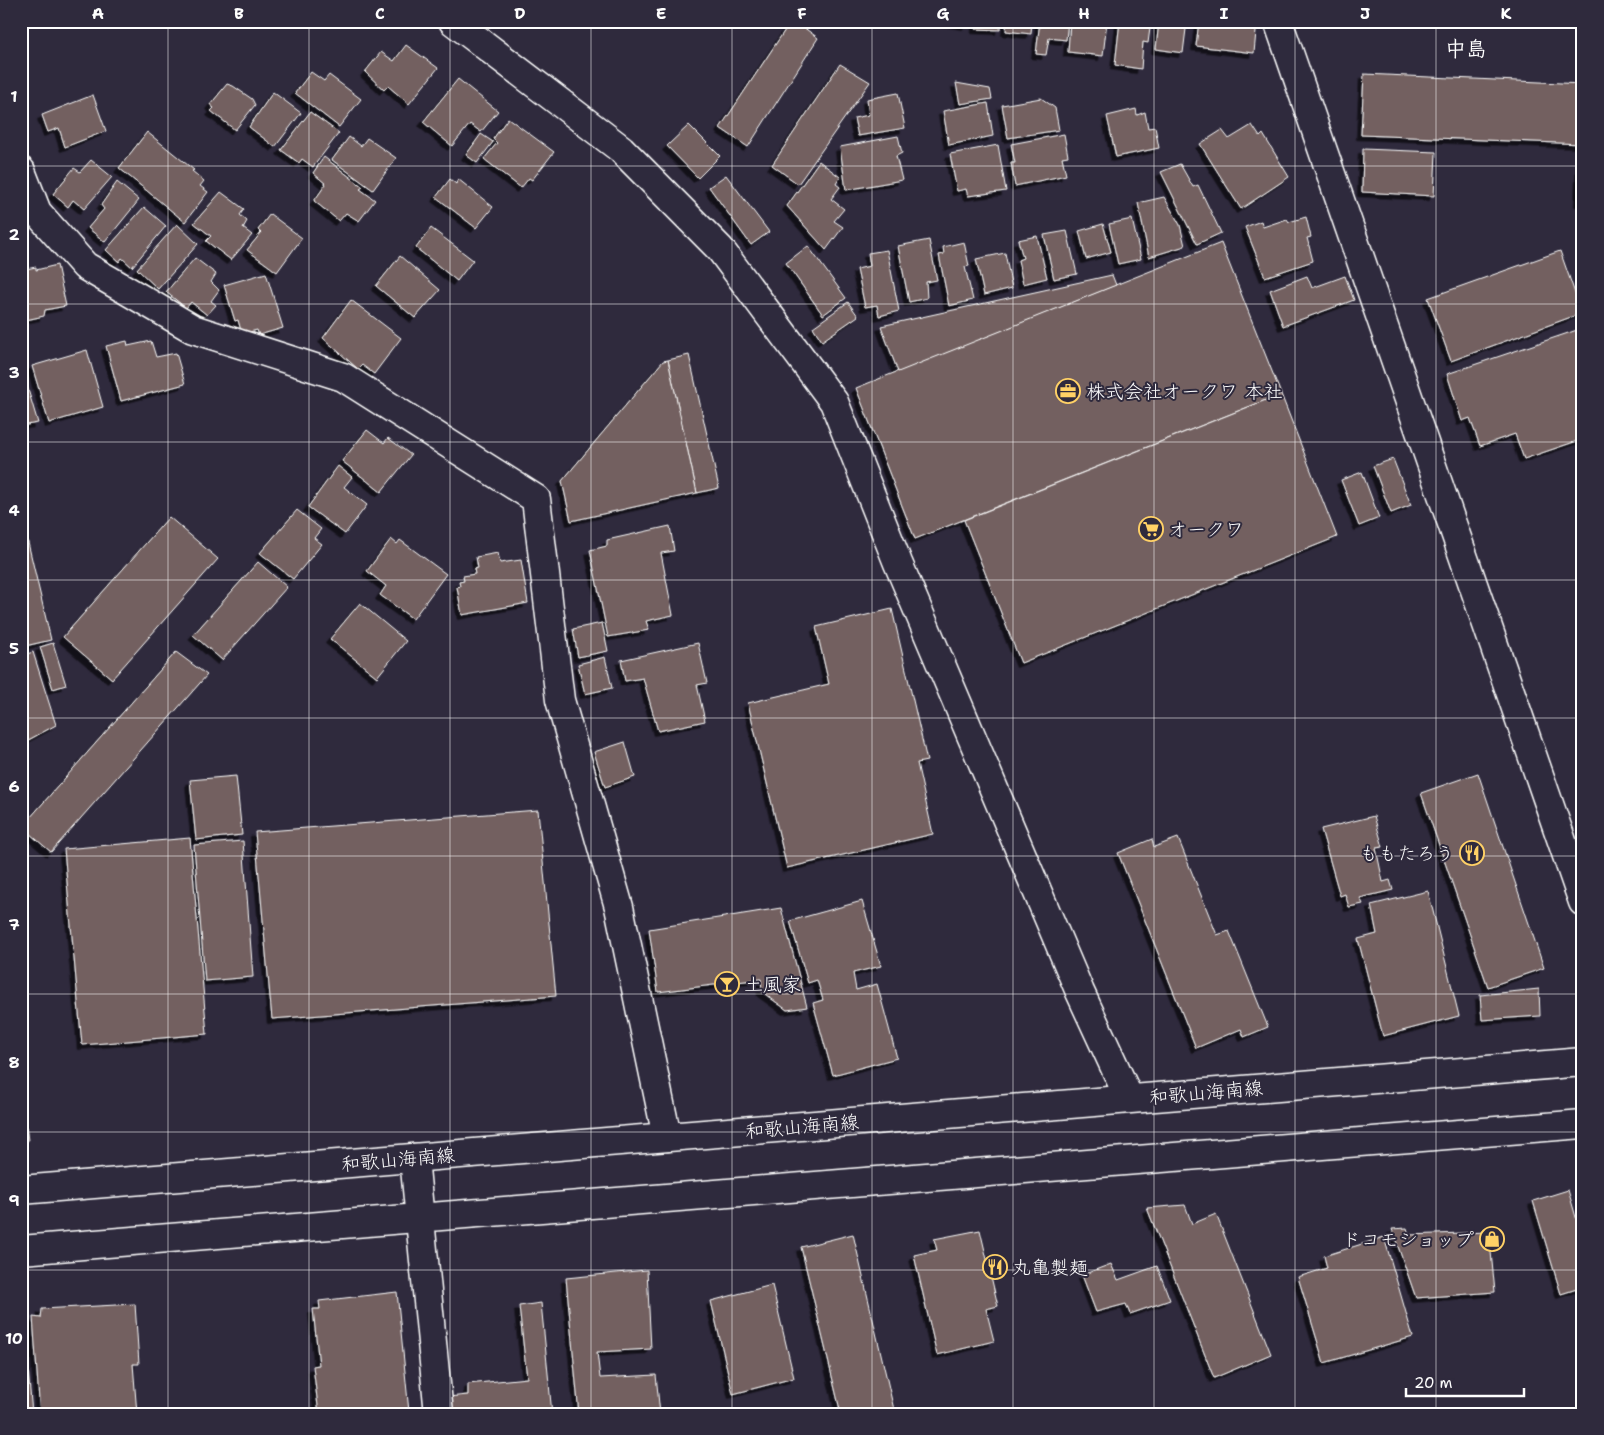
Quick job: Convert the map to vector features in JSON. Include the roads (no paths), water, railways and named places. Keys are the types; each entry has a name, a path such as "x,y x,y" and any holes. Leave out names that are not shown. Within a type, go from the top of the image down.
{"main road":[{"path":"453,21 621,149 720,249 834,402 898,563 1080,992 1129,1098"},
{"path":"1278,21 1583,902"},
{"path":"21,171 37,212 85,266 192,329 343,377 536,499 560,700 619,907 667,1137"},
{"name":"和歌山海南線","path":"21,1190 1583,1062"},
{"path":"21,1250 1583,1124"},
{"path":"414,1158 439,1414"}],"place":[{"name":"株式会社オークワ 本社","path":"1068,391"},
{"name":"オークワ","path":"1151,529"},
{"name":"ももたろう","path":"1472,853"},
{"name":"土風家","path":"727,984"},
{"name":"ドコモショップ","path":"1492,1239"},
{"name":"丸亀製麺","path":"995,1267"}],"district":[{"name":"中島","path":"1466,49"}]}
